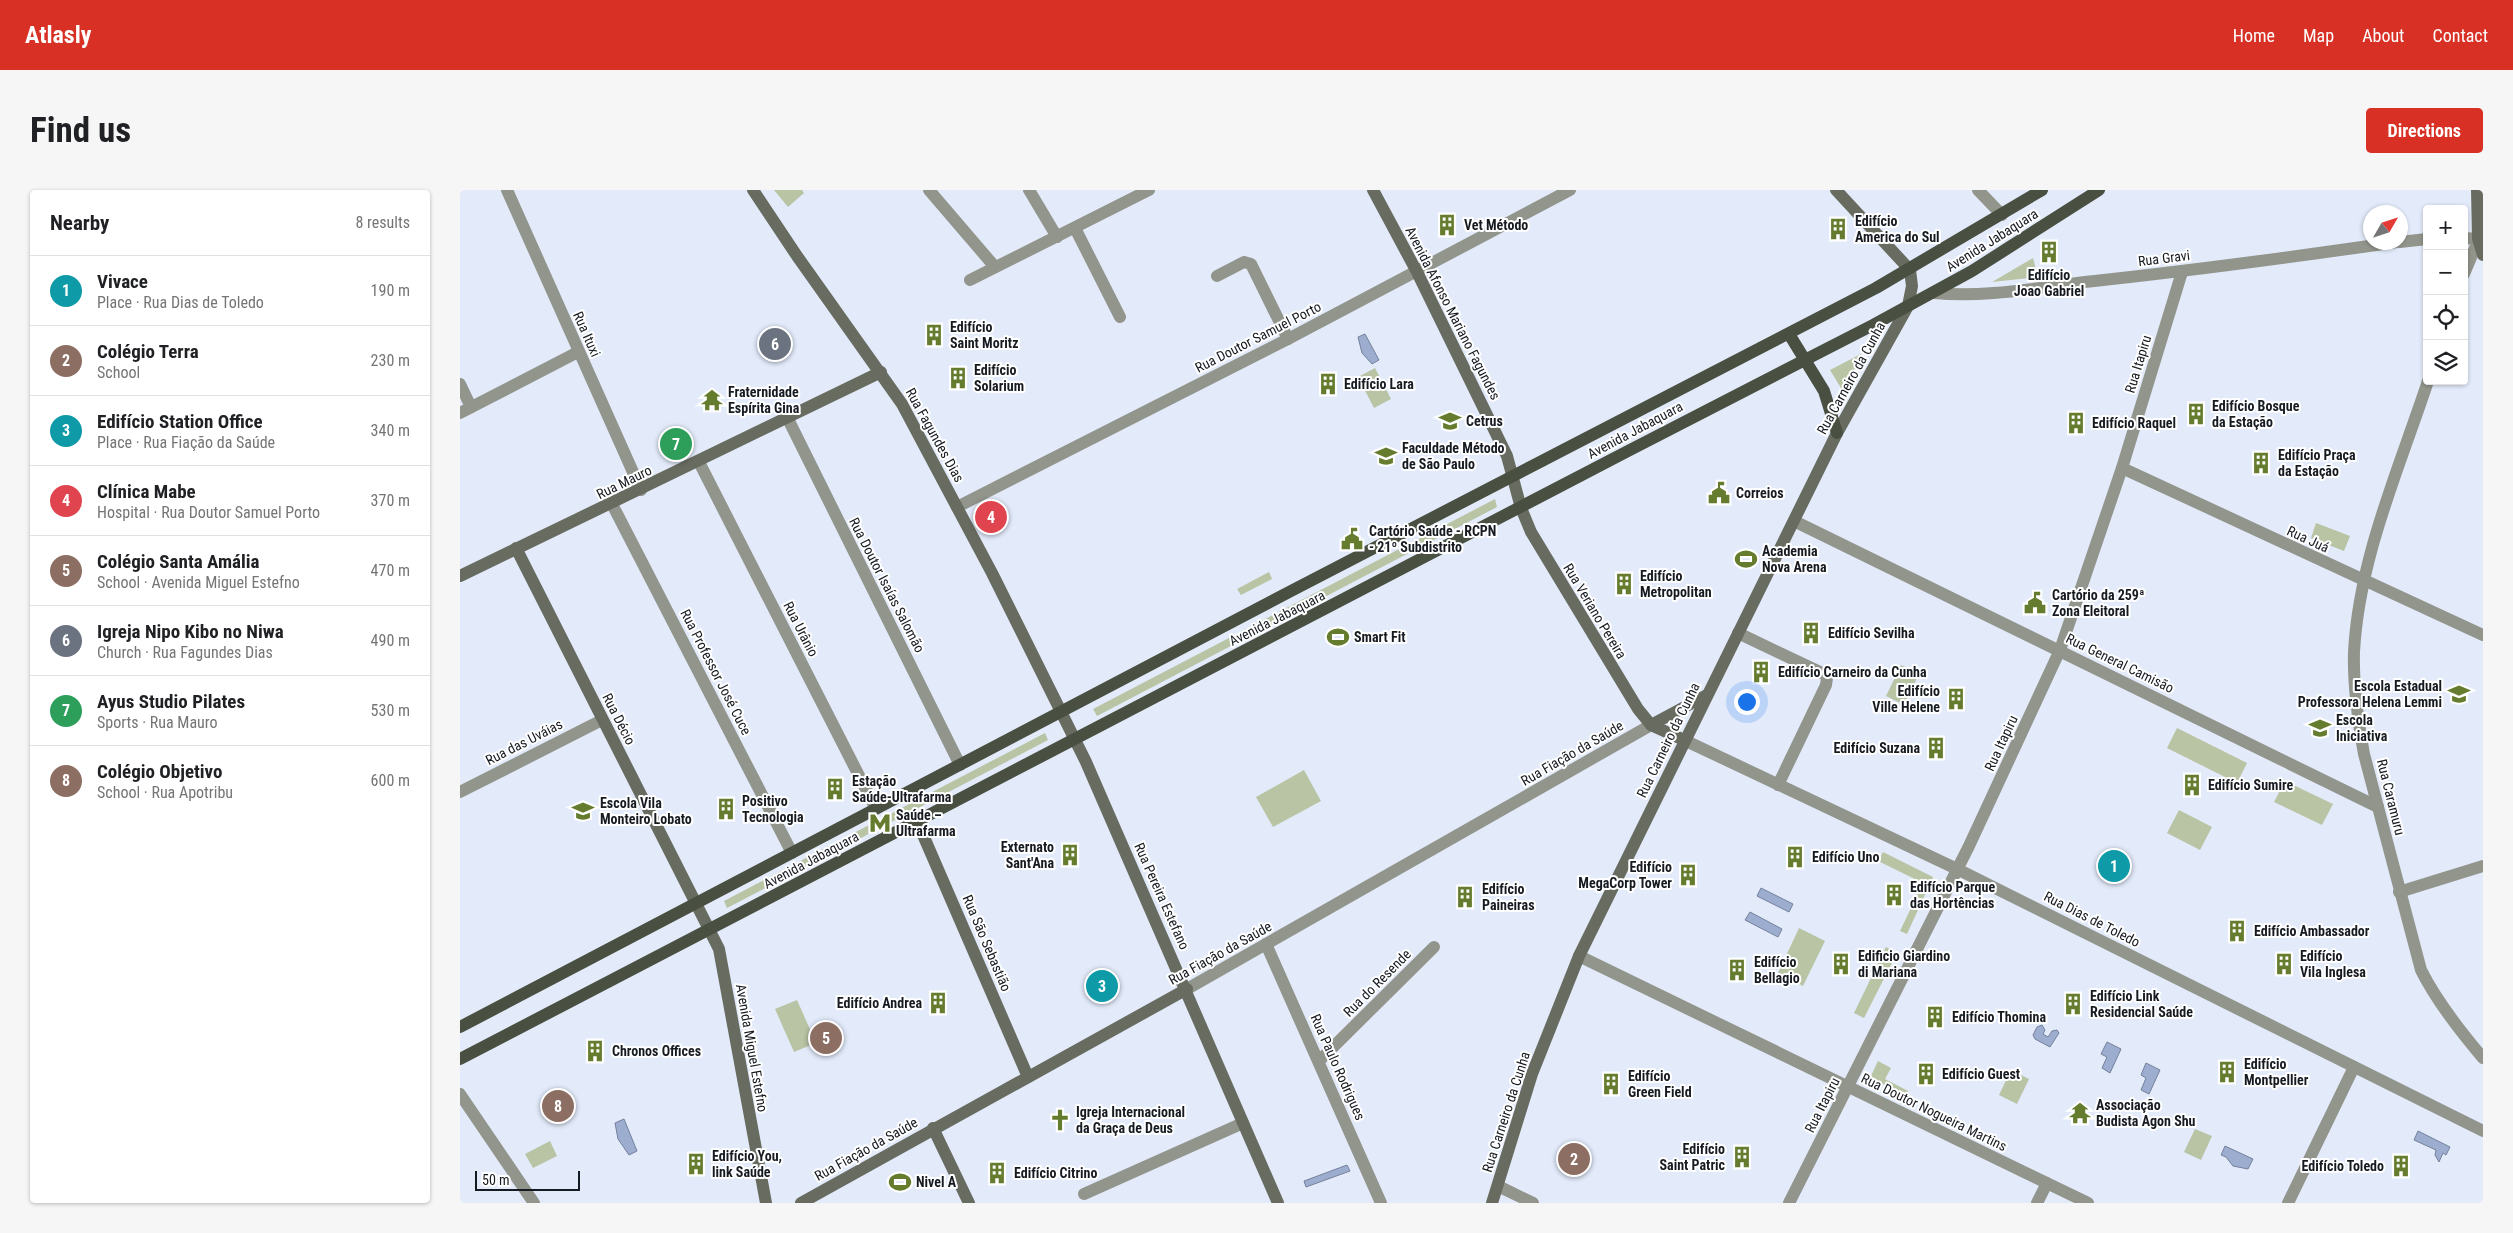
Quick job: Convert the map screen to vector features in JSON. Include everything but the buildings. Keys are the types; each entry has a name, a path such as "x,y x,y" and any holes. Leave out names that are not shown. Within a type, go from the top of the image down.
{"main road":[{"name":"Avenida Jabaquara","path":"460,1027 1910,270 2042,190"},
{"name":"Avenida Jabaquara","path":"460,1059 1934,293 2099,190"},
{"path":"1789,334 1824,391 1837,433"}],"street":[{"name":"Rua Ituxi","path":"507,190 641,490"},
{"name":"Rua Fagundes Dias","path":"753,190 796,256 881,372 902,404 957,507 1075,740"},
{"path":"929,190 995,267"},
{"path":"1029,190 1057,237"},
{"path":"970,280 1148,190"},
{"name":"Avenida Afonso Mariano Fagundes","path":"1374,190 1417,272 1507,456 1520,508"},
{"name":"Rua Doutor Samuel Porto","path":"957,507 1288,339 1570,190"},
{"path":"1836,190 1910,270 1912,286 1908,306"},
{"path":"1978,190 2002,215"},
{"path":"2477,190 2478,240 2483,255"},
{"path":"1075,228 1120,317"},
{"name":"Rua Gravi","path":"2408,241 2423,239"},
{"path":"2468,239 2478,240"},
{"path":"2468,264 2478,240"},
{"name":"Rua Gravi","path":"1934,293 1954,295 2000,292 2182,272 2363,247"},
{"path":"1217,276 1244,262 1251,264 1288,339"},
{"name":"Rua Itapiru","path":"1790,1203 1957,869 2060,650 2122,468 2182,272"},
{"name":"Rua Carneiro da Cunha","path":"1492,1203 1532,1074 1578,956 1837,433 1908,306"},
{"path":"460,384 465,410 578,352"},
{"name":"Rua Mauro","path":"460,576 788,419 881,372"},
{"name":"Rua Caramuru","path":"2427,385 2379,527 2364,581 2354,653 2356,691 2364,754 2421,970 2430,987 2483,1058"},
{"name":"Rua Doutor Isaías Salomão","path":"788,419 960,765"},
{"name":"Rua Urânio","path":"699,462 876,809"},
{"name":"Rua Juá","path":"2122,468 2483,635"},
{"name":"Rua Professor José Cuce","path":"612,504 792,853"},
{"name":"Rua Veriano Pereira","path":"1520,508 1544,556 1638,709 1651,725 1684,740"},
{"name":"Rua General Camisão","path":"1794,521 2378,807"},
{"name":"Rua Décio","path":"516,548 602,720 697,903"},
{"path":"1738,633 1824,674 1827,678 1826,685 1778,785"},
{"path":"1651,725 1706,695"},
{"name":"Rua das Uváias","path":"460,792 602,720"},
{"name":"Rua Fiação da Saúde","path":"801,1203 933,1128 1187,989 1651,725"},
{"path":"1663,732 1674,759"},
{"name":"Rua Pereira Estefano","path":"1075,740 1187,989 1278,1203"},
{"name":"Rua Dias de Toledo","path":"1684,740 1957,869 2483,1131"},
{"name":"Rua São Sebastião","path":"917,821 1028,1077"},
{"path":"2399,892 2483,866"},
{"name":"Avenida Miguel Estefno","path":"697,903 719,949 766,1203"},
{"name":"Rua Paulo Rodrigues","path":"1266,944 1381,1203"},
{"name":"Rua do Resende","path":"1319,1061 1434,947"},
{"name":"Rua Doutor Nogueira Martins","path":"1578,956 2088,1203"},
{"path":"2288,1203 2354,1067"},
{"path":"460,1094 534,1203"},
{"path":"1084,1194 1244,1123"},
{"path":"933,1128 969,1203"},
{"path":"2037,1203 2046,1183"},
{"path":"1498,1186 1533,1203"}],"green space":[{"path":"774,190 802,190 804,193 788,207"},
{"path":"2033,258 2038,277 1992,282"},
{"path":"1861,354 1861,356 1844,393 1830,370"},
{"path":"1375,368 1391,399 1374,408 1358,377"},
{"path":"1495,499 1497,507 1097,716 1093,709"},
{"path":"2316,523 2350,536 2344,551 2311,538"},
{"path":"1269,572 1272,579 1241,595 1237,589"},
{"path":"1901,665 1919,674 1904,705 1886,696"},
{"path":"2177,728 2247,763 2237,783 2167,748"},
{"path":"1045,733 1048,740 727,908 724,901"},
{"path":"1304,770 1321,801 1273,827 1256,797"},
{"path":"2285,781 2333,804 2322,825 2274,802"},
{"path":"2179,810 2212,827 2200,850 2167,833"},
{"path":"1883,852 1933,877 1907,934 1900,931 1923,883 1878,861"},
{"path":"1799,928 1825,941 1803,986 1778,973"},
{"path":"1886,947 1897,953 1864,1018 1854,1013"},
{"path":"797,1000 816,1043 794,1052 775,1009"},
{"path":"1878,1061 1891,1068 1885,1079 1908,1091 1905,1095 1870,1078"},
{"path":"2011,1070 2029,1079 2017,1104 1999,1095"},
{"path":"2195,1129 2212,1136 2201,1160 2184,1152"},
{"path":"550,1141 557,1156 533,1168 525,1154"}],"water":[{"path":"1365,334 1379,360 1372,364 1362,353 1358,337"},
{"path":"1761,888 1793,904 1789,912 1757,896"},
{"path":"1750,912 1782,929 1778,937 1745,920"},
{"path":"2042,1025 2045,1030 2043,1034 2048,1037 2052,1031 2057,1030 2059,1033 2050,1047 2035,1039 2033,1035 2037,1027"},
{"path":"2107,1042 2121,1049 2110,1073 2102,1068 2107,1057 2101,1054"},
{"path":"2146,1063 2160,1070 2149,1094 2141,1090 2146,1078 2141,1075"},
{"path":"624,1119 637,1151 629,1155 618,1139 615,1123"},
{"path":"2418,1131 2450,1147 2446,1155 2443,1153 2439,1162 2435,1155 2436,1150 2414,1140"},
{"path":"2225,1146 2253,1159 2248,1169 2233,1166 2226,1157 2221,1155"},
{"path":"1347,1165 1350,1171 1306,1187 1304,1181"}],"place":[{"name":"Vet Método","path":"1447,225"},
{"name":"Edifício America do Sul","path":"1838,229"},
{"name":"Edifício Joao Gabriel","path":"2049,252"},
{"name":"Edifício Saint Moritz","path":"934,335"},
{"name":"Igreja Nipo Kibo no Niwa","path":"775,344"},
{"name":"Edifício Solarium","path":"958,378"},
{"name":"Edifício Lara","path":"1328,384"},
{"name":"Fraternidade Espírita Gina","path":"712,400"},
{"name":"Edifício Bosque da Estação","path":"2196,414"},
{"name":"Cetrus","path":"1450,421"},
{"name":"Edifício Raquel","path":"2076,423"},
{"name":"Ayus Studio Pilates","path":"676,444"},
{"name":"Faculdade Método de São Paulo","path":"1386,456"},
{"name":"Edifício Praça da Estação","path":"2261,463"},
{"name":"Correios","path":"1719,493"},
{"name":"Clínica Mabe","path":"991,517"},
{"name":"Cartório Saúde - RCPN - 21º Subdistrito","path":"1352,539"},
{"name":"Academia Nova Arena","path":"1746,559"},
{"name":"Edifício Metropolitan","path":"1624,584"},
{"name":"Cartório da 259ª Zona Eleitoral","path":"2035,603"},
{"name":"Edifício Sevilha","path":"1811,633"},
{"name":"Smart Fit","path":"1338,637"},
{"name":"Edifício Carneiro da Cunha","path":"1761,672"},
{"name":"Escola Estadual Professora Helena Lemmi","path":"2459,694"},
{"name":"Edifício Ville Helene","path":"1956,699"},
{"name":"Escola Iniciativa","path":"2320,728"},
{"name":"Edifício Suzana","path":"1936,748"},
{"name":"Edifício Sumire","path":"2192,785"},
{"name":"Estação Saúde-Ultrafarma","path":"835,789"},
{"name":"Positivo Tecnologia","path":"726,809"},
{"name":"Escola Vila Monteiro Lobato","path":"583,811"},
{"name":"Saúde – Ultrafarma","path":"880,823"},
{"name":"Externato Sant'Ana","path":"1070,855"},
{"name":"Edifício Uno","path":"1795,857"},
{"name":"Vivace","path":"2114,866"},
{"name":"Edifício MegaCorp Tower","path":"1688,875"},
{"name":"Edifício Parque das Hortências","path":"1894,895"},
{"name":"Edifício Paineiras","path":"1465,897"},
{"name":"Edifício Ambassador","path":"2237,931"},
{"name":"Edificio Giardino di Mariana","path":"1841,964"},
{"name":"Edifício Vila Inglesa","path":"2284,964"},
{"name":"Edifício Bellagio","path":"1737,970"},
{"name":"Edifício Station Office","path":"1102,986"},
{"name":"Edifício Andrea","path":"938,1003"},
{"name":"Edifício Link Residencial Saúde","path":"2073,1004"},
{"name":"Edifício Thomina","path":"1935,1017"},
{"name":"Colégio Santa Amália","path":"826,1038"},
{"name":"Chronos Offices","path":"595,1051"},
{"name":"Edifício Montpellier","path":"2227,1072"},
{"name":"Edifício Guest","path":"1926,1074"},
{"name":"Edifício Green Field","path":"1611,1084"},
{"name":"Colégio Objetivo","path":"558,1106"},
{"name":"Associação Budista Agon Shu","path":"2080,1113"},
{"name":"Igreja Internacional da Graça de Deus","path":"1060,1120"},
{"name":"Edifício Saint Patric","path":"1742,1157"},
{"name":"Colégio Terra","path":"1574,1159"},
{"name":"Edifício You, link Saúde","path":"696,1164"},
{"name":"Edifício Toledo","path":"2401,1166"},
{"name":"Edifício Citrino","path":"997,1173"},
{"name":"Nivel A","path":"900,1182"}]}
